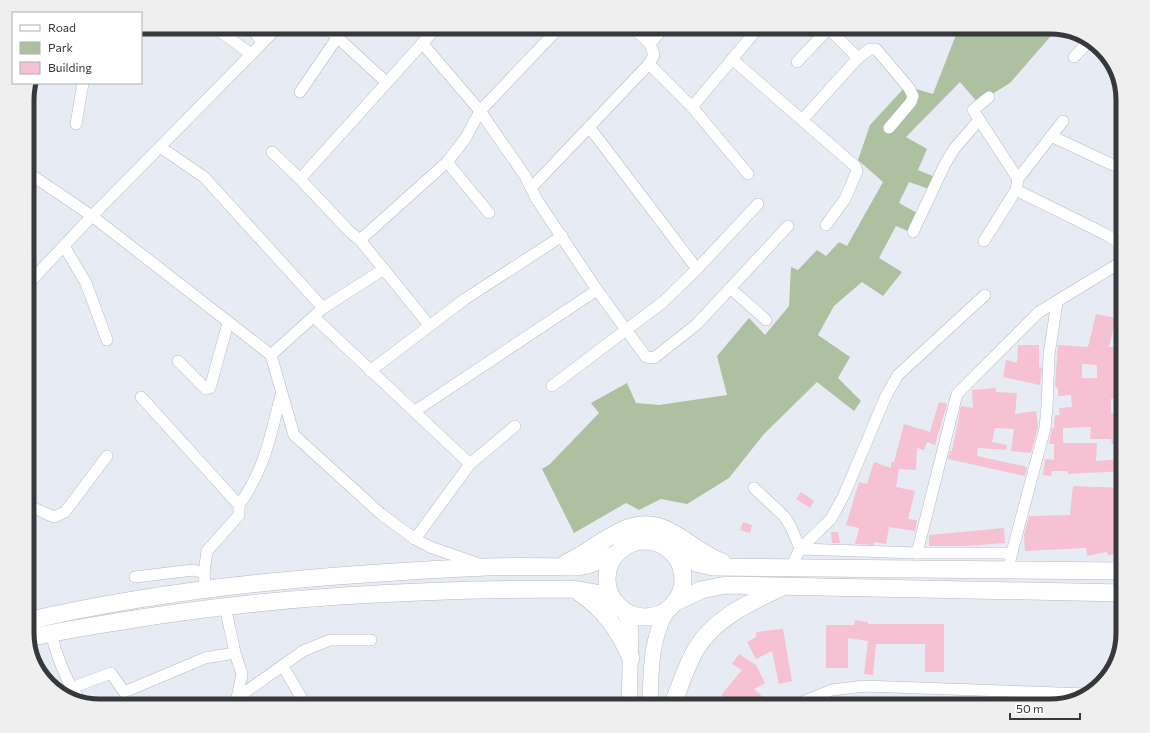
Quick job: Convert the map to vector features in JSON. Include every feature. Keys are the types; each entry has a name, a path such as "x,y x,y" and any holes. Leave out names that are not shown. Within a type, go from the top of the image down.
{"main road":[{"path":"559,566 584,554 626,527 646,525 671,531 699,551 733,567"},
{"path":"34,620 103,605 206,590 292,580 488,567 585,566 618,553 635,542 644,541 659,544 672,552 704,566 1116,571"},
{"path":"650,699 654,643 658,627 682,590 683,576 680,563 672,552"},
{"path":"618,553 610,567 608,583 610,594 620,607 631,629 629,699"},
{"path":"34,637 225,606 318,596 414,590 573,589 596,593 631,614 645,617 660,614 701,590 712,586 732,585 1116,593"},
{"path":"675,699 693,654 711,629 740,609 782,587"},
{"path":"573,589 588,599 609,618 618,631 631,658"}],"street":[{"path":"224,34 251,54"},
{"path":"256,34 262,43"},
{"path":"34,278 92,216 271,34"},
{"path":"333,34 386,82"},
{"path":"300,179 430,34"},
{"path":"360,240 447,162 465,139 480,111 553,34"},
{"path":"532,187 590,128 649,64 654,55 650,44 639,34"},
{"path":"650,44 658,34"},
{"path":"692,108 753,34"},
{"path":"797,62 823,34"},
{"path":"835,34 858,58"},
{"path":"300,92 337,38"},
{"path":"422,43 480,111 532,187 537,200 597,290 646,357 654,358 697,324 788,226"},
{"path":"1074,57 1086,45"},
{"path":"802,120 858,58 870,49 876,49 909,88 913,96 911,102 889,128"},
{"path":"732,59 851,161 856,168 857,171 845,199 826,225"},
{"path":"649,64 692,108 748,174"},
{"path":"76,124 82,84"},
{"path":"989,97 973,110 1017,184 1116,240"},
{"path":"913,232 945,164 954,149 979,120"},
{"path":"984,242 1017,184 1063,120"},
{"path":"590,128 697,269"},
{"path":"1051,136 1113,164"},
{"path":"160,147 204,176 323,308"},
{"path":"272,152 350,232 360,240 429,324"},
{"path":"447,162 489,213"},
{"path":"34,177 92,216 271,355 294,435 381,514 415,539 449,555 488,567"},
{"path":"552,386 663,302 697,269 758,204"},
{"path":"370,371 429,324 562,236"},
{"path":"64,246 86,283 107,340"},
{"path":"917,552 957,394 1040,312 1116,265"},
{"path":"271,355 323,308 384,269"},
{"path":"730,288 766,320"},
{"path":"415,411 597,290"},
{"path":"791,567 800,549 831,519 844,495 886,396 898,375 985,295"},
{"path":"1009,570 1010,553 1045,428 1049,355 1057,302"},
{"path":"314,317 470,464"},
{"path":"178,360 206,389 210,388 228,323"},
{"path":"238,505 253,486 265,458 282,392"},
{"path":"141,397 238,505 239,515 207,551 204,573 206,590"},
{"path":"415,539 470,464 515,426"},
{"path":"34,508 54,517 65,512 107,456"},
{"path":"754,488 784,516 791,527 800,549"},
{"path":"800,549 1010,553"},
{"path":"135,577 193,570 204,573"},
{"path":"225,606 235,653 242,674 238,699"},
{"path":"51,633 56,656 75,694"},
{"path":"242,699 303,651 330,640 371,640"},
{"path":"71,688 111,673 124,692 205,658 235,653"},
{"path":"283,666 302,699"},
{"path":"810,699 832,690 864,686 1076,694"}],"green space":[{"path":"956,34 1052,34 1010,83 978,103 960,82 906,137 927,149 918,170 935,177 929,189 909,182 899,203 919,214 908,231 896,226 879,258 902,272 883,296 862,282 834,306 818,335 850,357 838,378 861,401 854,411 817,382 764,434 729,478 687,504 661,499 639,510 626,503 574,533 542,469 550,464 599,413 591,403 627,383 636,403 659,405 727,395 717,356 749,318 765,335 789,306 791,267 798,270 817,250 826,256 839,242 847,246 883,182 858,160 870,125 906,86 933,94"}],"building":[{"path":"1096,314 1116,318 1109,347 1116,347 1116,399 1111,399 1111,413 1116,413 1116,444 1112,444 1111,439 1090,439 1091,427 1063,428 1063,443 1097,443 1096,461 1116,460 1116,471 1068,474 1067,471 1052,471 1051,476 1043,475 1045,459 1054,460 1054,444 1049,444 1052,428 1054,428 1055,415 1060,415 1059,408 1072,407 1071,395 1058,396 1058,389 1055,385 1058,345 1088,347","holes":["1082,364 1097,365 1097,378 1082,378"]},
{"path":"1018,345 1039,345 1039,367 1042,368 1040,385 1003,377 1006,360 1017,363"},
{"path":"996,388 996,392 1017,393 1015,414 1036,411 1038,427 1031,453 1011,451 1014,429 995,428 992,442 1007,445 1006,450 978,448 977,456 1027,467 1025,476 948,459 950,451 952,451 961,406 973,408 972,390"},
{"path":"939,402 947,404 935,445 927,442 924,450 917,448 916,470 899,469 896,487 915,491 908,519 917,520 915,531 889,527 886,544 874,542 874,545 855,544 859,528 846,525 859,482 867,484 874,462 891,468 891,462 894,462 904,424 930,432"},
{"path":"1073,486 1116,488 1116,554 1108,555 1107,552 1087,556 1086,548 1025,551 1024,535 1029,516 1070,515"},
{"path":"801,492 814,501 810,508 796,499"},
{"path":"743,522 752,525 750,533 740,530"},
{"path":"1004,528 1005,543 966,546 929,546 929,535"},
{"path":"831,532 838,532 840,543 832,543"},
{"path":"855,620 868,622 868,624 944,624 944,672 925,672 925,644 876,644 873,675 864,674 868,641 848,638 848,668 826,668 826,625 854,625"},
{"path":"783,629 792,681 779,684 772,651 756,659 747,642 756,637 756,632"},
{"path":"739,654 756,665 765,683 754,689 764,698 763,699 726,699 721,695 742,670 732,664"}]}
